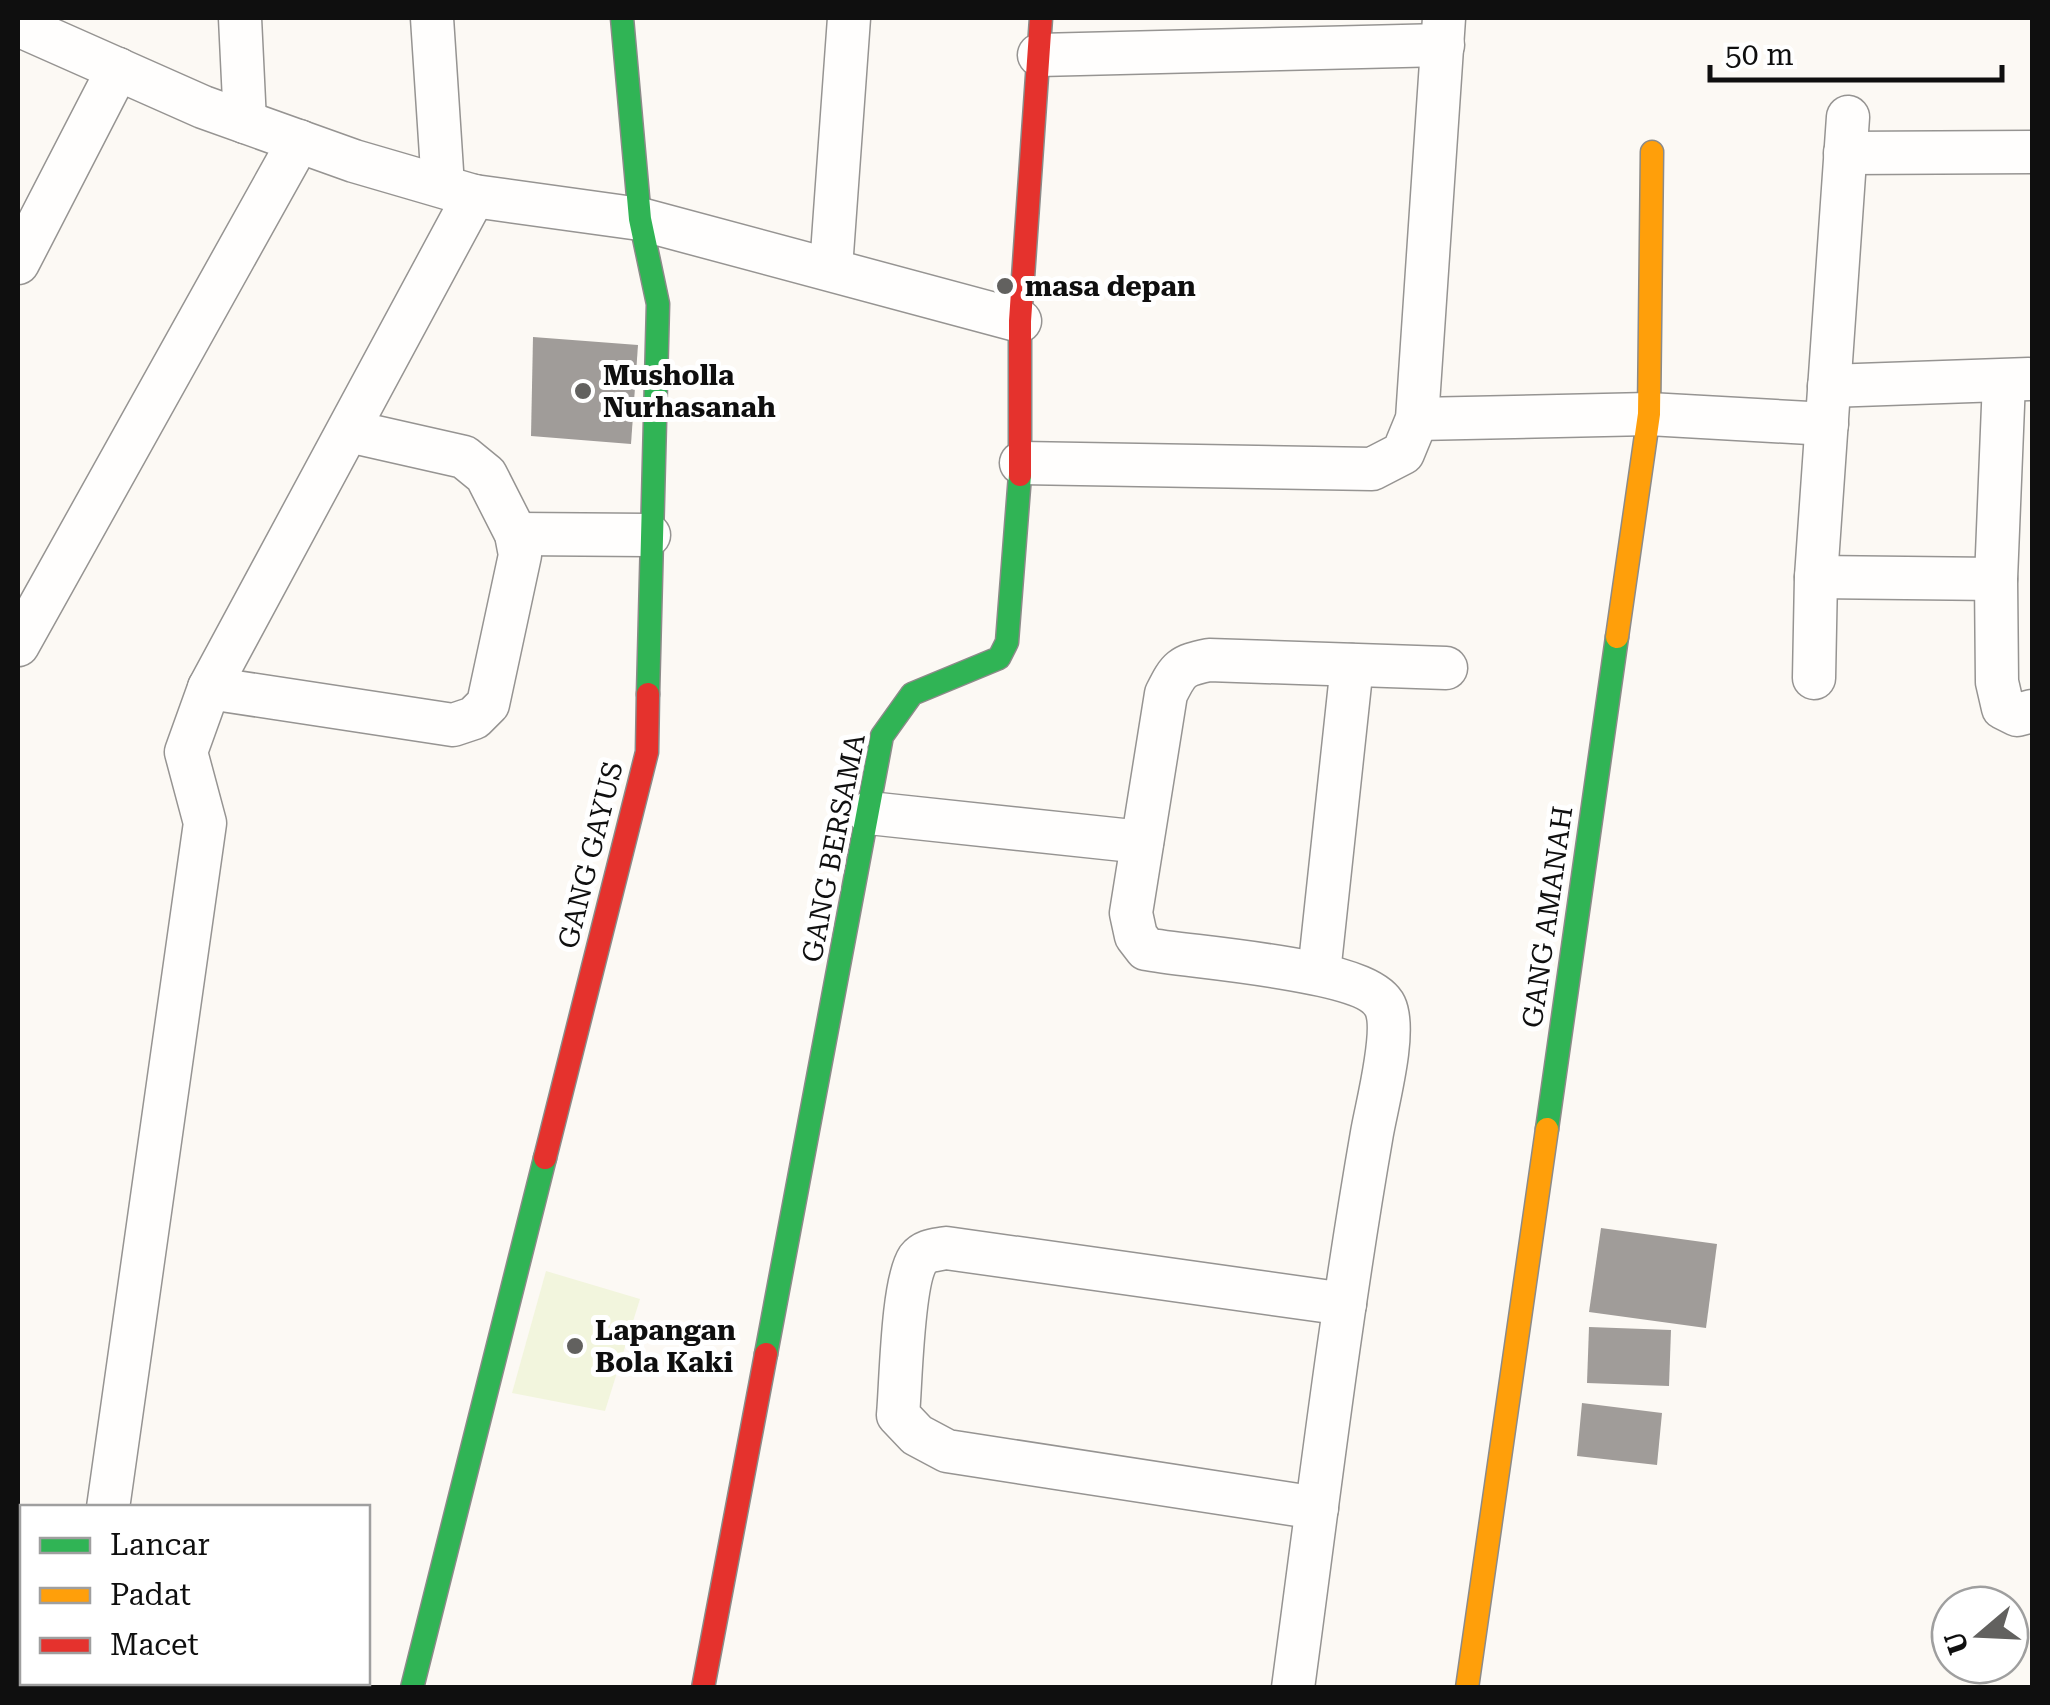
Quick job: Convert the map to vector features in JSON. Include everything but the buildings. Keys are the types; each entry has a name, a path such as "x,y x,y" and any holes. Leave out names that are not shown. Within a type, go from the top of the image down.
{"street":[{"path":"240,18 245,122"},
{"path":"108,1505 205,823 186,752 209,688 349,431 458,191 432,18"},
{"name":"GANG GAYUS","path":"412,1688 647,752 658,304 640,219 622,18"},
{"path":"830,268 848,18"},
{"path":"35,26 118,70 245,122 458,191 640,219 1020,320"},
{"path":"1021,464 1372,469 1404,453 1417,419 1443,31 1040,36"},
{"name":"GANG BERSAMA","path":"703,1688 882,736 912,694 999,658 1007,642 1021,464 1020,320 1040,36"},
{"path":"22,244 118,70"},
{"path":"1814,678 1816,576 1847,135 2032,152"},
{"path":"18,646 299,141"},
{"name":"GANG AMANAH","path":"1467,1688 1649,414 1652,152"},
{"path":"1417,419 1828,405 2018,380 1996,580 1996,682 2003,708 2017,716 2032,711"},
{"path":"209,688 453,725 474,718 488,704 520,555 516,534 486,475 464,457 349,431"},
{"path":"516,534 650,535"},
{"path":"1816,576 1996,580"},
{"path":"1292,1688 1345,1304 1389,1024 1385,1004 1370,991 1319,973 1146,949 1136,936 1131,913 1166,694 1177,671 1188,664 1209,660 1446,668"},
{"path":"1319,973 1352,665"},
{"path":"868,813 1142,842"},
{"path":"1317,1508 947,1451 917,1435 898,1415 910,1287 917,1261 928,1251 946,1248 1345,1304"}],"green space":[{"name":"Lapangan Bola Kaki","path":"546,1271 640,1299 605,1411 512,1393"}],"traffic: fast":[{"path":"622,18 640,219 658,304 648,694"},
{"path":"766,1354 882,736 912,694 999,658 1007,642 1020,475"},
{"path":"1547,1129 1617,637"},
{"path":"412,1688 545,1158"},
{"path":"202,1685 212,1688"}],"traffic: slow":[{"path":"1617,637 1649,414 1652,152"},
{"path":"1467,1688 1547,1129"}],"traffic: jam":[{"path":"1020,475 1020,321 1041,18"},
{"path":"545,1158 647,752 648,694"},
{"path":"703,1688 766,1354"}],"place":[{"name":"masa depan","path":"1005,286"},
{"name":"Musholla Nurhasanah","path":"583,391"},
{"name":"Lapangan Bola Kaki","path":"575,1346"}]}
